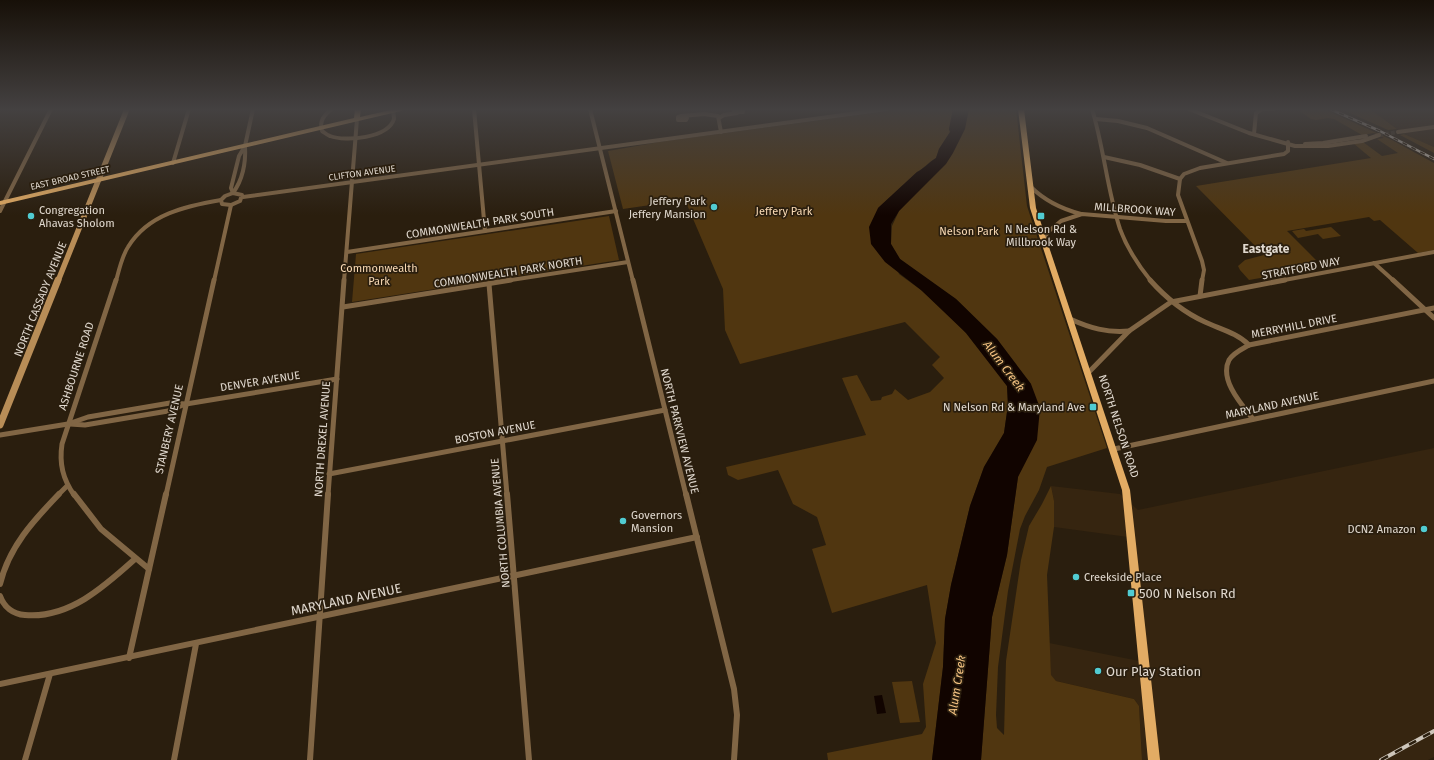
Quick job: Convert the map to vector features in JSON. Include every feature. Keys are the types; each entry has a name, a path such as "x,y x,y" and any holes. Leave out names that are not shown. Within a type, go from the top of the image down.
{"main road":[{"name":"EAST BROAD STREET","path":"2,203 251,144"},
{"name":"NORTH NELSON ROAD","path":"1026,144 1033,208 1114,449 1127,497 1154,760"}],"street":[{"path":"0,211 2,203 33,144"},
{"name":"NORTH CASSADY AVENUE","path":"0,425 2,416 113,144"},
{"path":"173,163 178,144"},
{"name":"NORTH DREXEL AVENUE","path":"310,760 355,144"},
{"path":"477,144 485,231"},
{"name":"NORTH PARKVIEW AVENUE","path":"599,144 734,689 737,715 734,760"},
{"name":"CLIFTON AVENUE","path":"242,197 627,144"},
{"path":"1101,144 1116,217 1126,242 1140,266 1171,302 1196,318 1242,338 1249,345"},
{"path":"1185,144 1228,163"},
{"path":"1200,296 1203,266 1178,195 1180,179 1184,174 1195,169 1284,154 1288,151 1288,144"},
{"path":"1296,144 1311,147 1326,147 1340,144"},
{"path":"233,193 238,187 246,155 245,146"},
{"path":"233,193 231,188 239,156 245,146"},
{"path":"1104,157 1140,165 1180,179"},
{"name":"MILLBROOK WAY","path":"1031,187 1055,206 1082,214 1166,221 1187,221"},
{"path":"221,200 222,204 231,205 240,201 242,197 241,194 233,193"},
{"name":"ASHBOURNE ROAD","path":"149,569 95,524 67,486 61,462 61,448 127,248 131,241 144,227 161,216 183,207 221,200 225,196 233,193"},
{"name":"STANBERY AVENUE","path":"129,658 231,205"},
{"name":"COMMONWEALTH PARK SOUTH","path":"347,252 616,212"},
{"name":"MILLBROOK WAY","path":"1043,239 1049,230 1061,221 1082,214"},
{"name":"STRATFORD WAY","path":"1171,302 1434,252"},
{"name":"COMMONWEALTH PARK NORTH","path":"343,307 628,262"},
{"path":"1374,263 1434,318"},
{"name":"NORTH COLUMBIA AVENUE","path":"489,284 529,760"},
{"path":"1088,373 1129,330 1171,302"},
{"name":"MERRYHILL DRIVE","path":"1253,419 1231,388 1227,370 1230,358 1234,352 1249,345 1434,308"},
{"path":"1070,319 1104,332 1129,330"},
{"name":"DENVER AVENUE","path":"0,435 68,424 85,425 153,414 168,411 186,404 337,379"},
{"name":"MARYLAND AVENUE","path":"1114,449 1434,381"},
{"name":"BOSTON AVENUE","path":"330,474 665,410"},
{"path":"0,584 1,576 7,561 28,528 67,486"},
{"name":"MARYLAND AVENUE","path":"0,684 196,644 697,537"},
{"path":"0,596 2,604 8,610 16,614 39,616 52,613 75,604 96,592 136,559"},
{"path":"174,760 196,644"},
{"path":"25,760 50,674"}],"shaded area":[{"path":"1434,448 1434,757 1428,760 1142,760 1139,706 1134,699 1056,681 1051,676 1049,643 1139,661 1128,537 1054,527 1054,501 1051,486 1120,494 1138,510"}],"green space":[{"name":"Jeffery Park","path":"645,144 942,144 936,158 917,172 878,208 899,274 921,290 947,313 966,333 1007,386 1008,405 1004,433 984,467 970,506 951,585 945,619 943,667 932,760 828,760 827,753 922,734 926,727 923,684 936,643 927,585 832,613 812,549 826,545 817,517 793,504 778,470 738,480 728,475 726,467 866,435 842,378 857,375 871,401 881,400 882,397 892,394 895,389 908,400 930,392 944,378 932,365 940,357 905,322 740,364 725,330 723,289 685,200 623,209 608,151"},
{"name":"Nelson Park","path":"947,144 1020,144 1027,206 1107,448 1047,467 1039,490 1025,516 1020,529 1008,591 998,667 996,715 997,728 1004,735 1006,661 1021,560 1029,526 1051,486 1054,501 1054,527 1047,575 1051,675 1056,681 1134,699 1139,706 1142,760 981,760 992,617 1007,555 1031,384 997,339 956,299 900,259 891,244 892,226 899,211 931,178 942,160"},
{"path":"1355,144 1366,144 1382,156 1398,153 1385,144 1400,144 1434,163 1434,250 1418,253 1380,220 1374,221 1369,217 1287,231 1316,260 1310,261 1318,268 1249,280 1238,266 1245,260 1264,255 1196,186 1371,158"},
{"path":"1418,144 1428,144 1434,147 1434,153"},
{"name":"Commonwealth Park","path":"609,216 619,260 352,302 356,254"},
{"path":"1331,227 1341,236 1323,239 1318,234 1298,238 1292,231 1304,229 1306,231"},
{"path":"912,681 920,722 900,723 892,682"}],"water":[{"name":"Alum Creek","path":"942,144 957,144 946,164 899,211 891,224 891,244 900,259 956,299 997,339 1031,384 1040,408 1037,440 1018,477 1007,555 992,617 981,760 932,760 943,667 945,619 951,585 970,506 984,467 1004,433 1008,405 1007,386 966,333 921,290 885,262 871,244 869,227 878,208 917,172 936,158"},
{"path":"882,695 886,713 877,714 874,696"}],"railway":[{"path":"1406,144 1434,159"},
{"path":"1381,760 1434,731"}],"place":[{"name":"Jeffery Park Jeffery Mansion","path":"714,207"},
{"name":"Congregation Ahavas Sholom","path":"31,216"},
{"name":"N Nelson Rd & Millbrook Way","path":"1041,216"},
{"name":"N Nelson Rd & Maryland Ave","path":"1093,407"},
{"name":"Governors Mansion","path":"623,521"},
{"name":"DCN2 Amazon","path":"1424,529"},
{"name":"Creekside Place","path":"1076,577"},
{"name":"500 N Nelson Rd","path":"1131,593"},
{"name":"Our Play Station","path":"1098,671"}],"district":[{"name":"Eastgate","path":"1266,249"}]}
